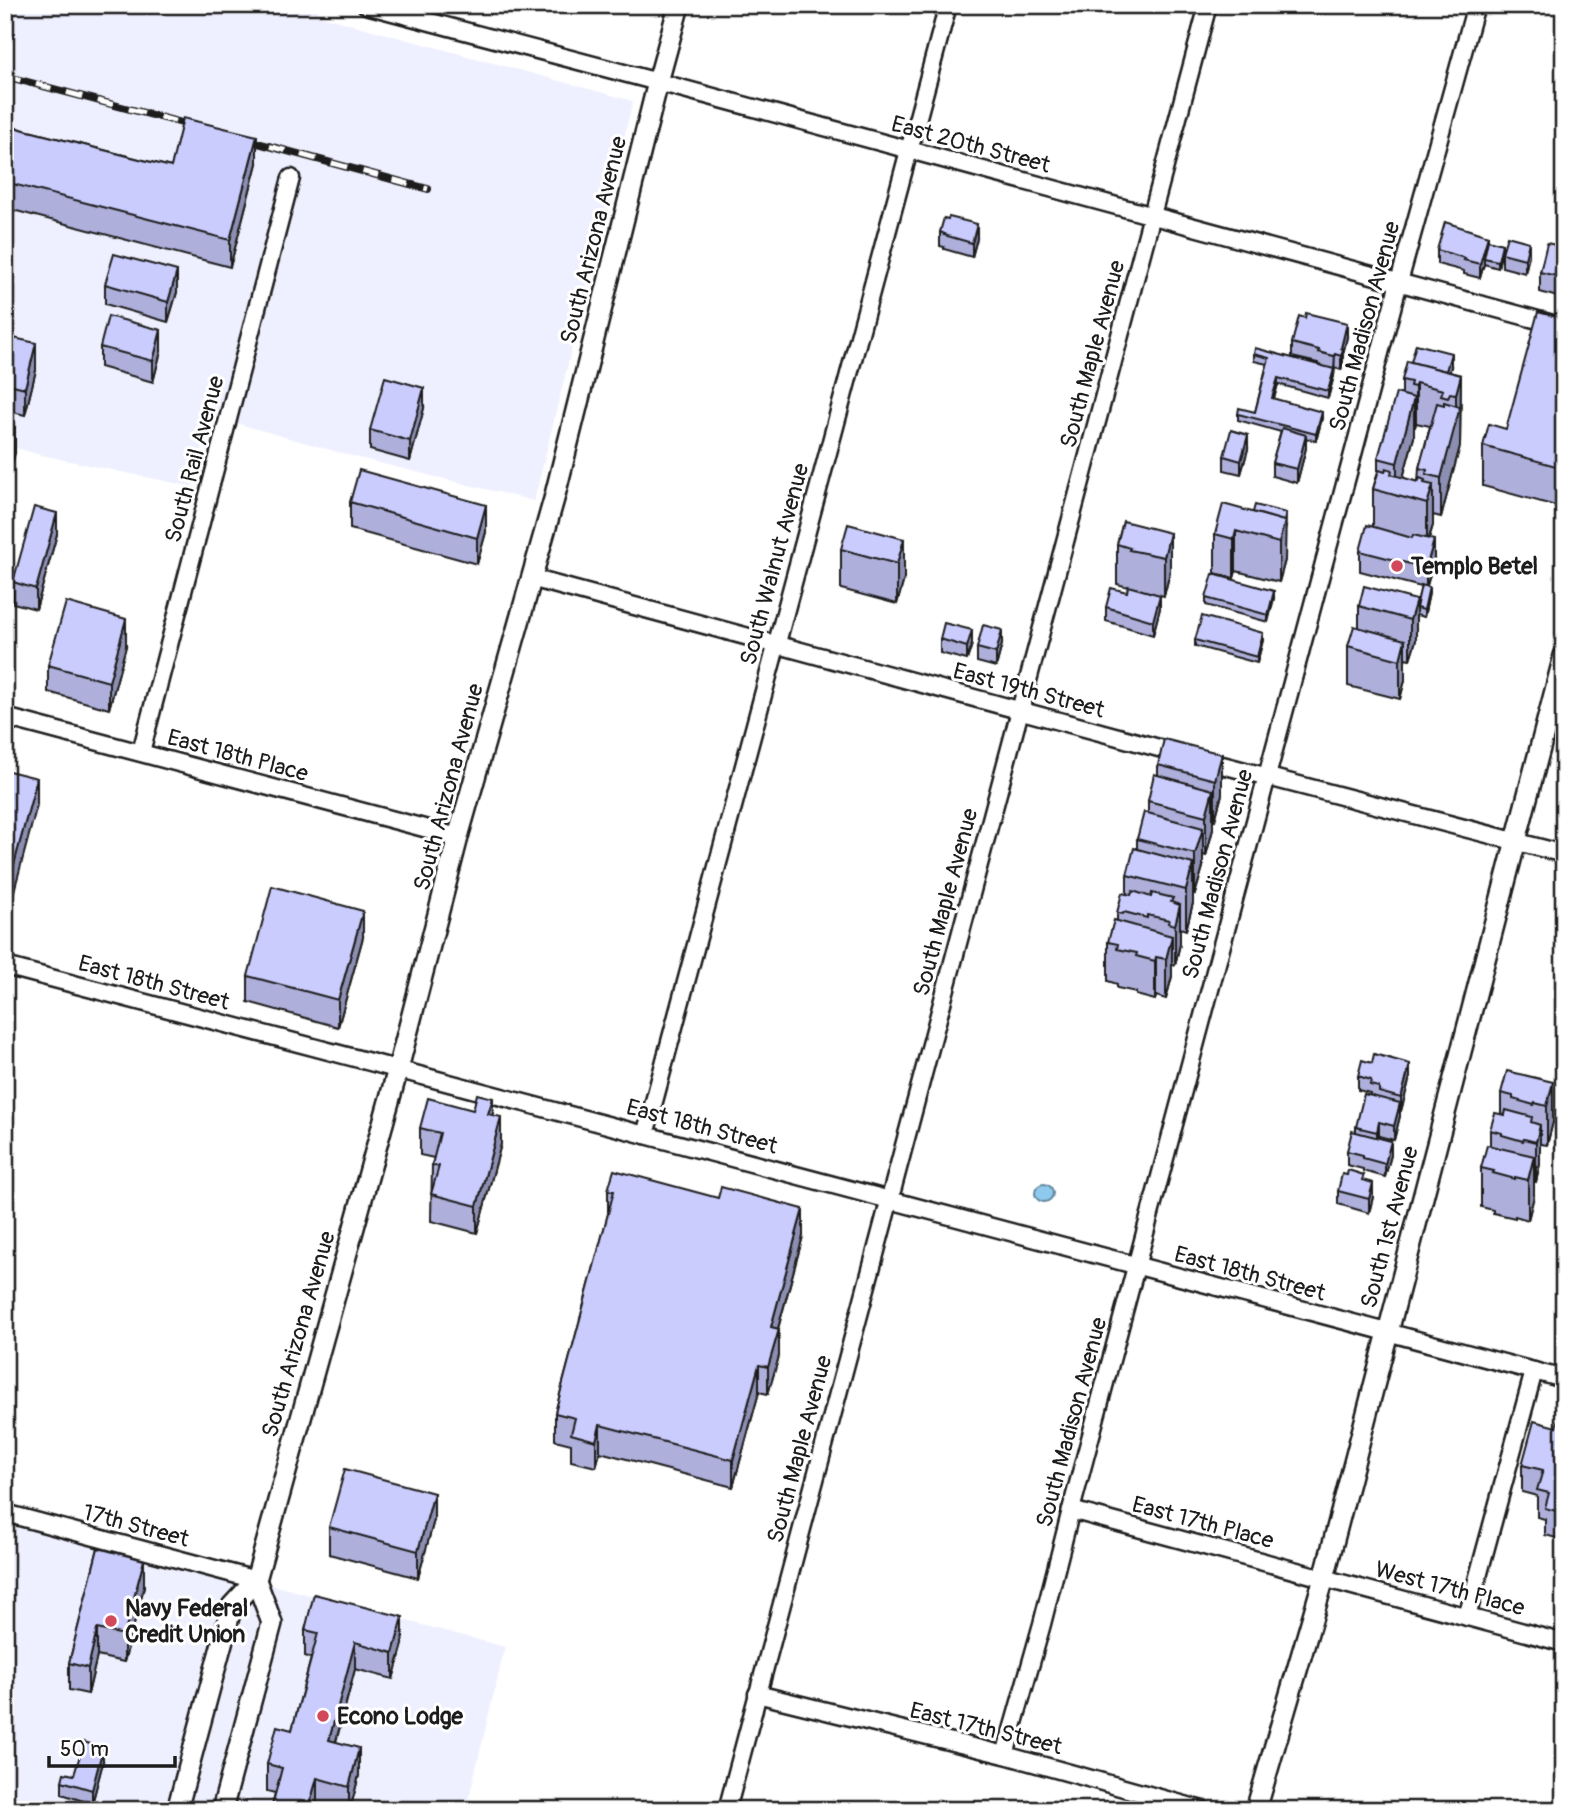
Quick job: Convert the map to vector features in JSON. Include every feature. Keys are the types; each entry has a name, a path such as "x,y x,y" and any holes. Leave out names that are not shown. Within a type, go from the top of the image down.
{"street":[{"name":"East 20th Street","path":"366,5 1564,327"},
{"name":"South Arizona Avenue","path":"177,1810 232,1606 256,1580 398,1069 458,838 554,499 679,5"},
{"name":"South Walnut Avenue","path":"645,1135 948,5"},
{"name":"South Maple Avenue","path":"727,1810 1208,5"},
{"name":"South Madison Avenue","path":"1005,1755 1399,282 1476,5"},
{"name":"South Rail Avenue","path":"141,752 291,178"},
{"name":"East 19th Street","path":"531,578 1267,777 1564,854"},
{"name":"South 1st Avenue","path":"1256,1810 1324,1578 1564,656"},
{"name":"East 18th Place","path":"5,718 458,838"},
{"name":"East 18th Street","path":"5,966 1564,1379"},
{"path":"1467,1616 1534,1371"},
{"name":"East 17th Place","path":"1071,1510 1324,1578"},
{"name":"17th Street","path":"5,1513 256,1580"},
{"name":"West 17th Place","path":"1324,1578 1564,1643"},
{"path":"222,1810 272,1623 256,1580"},
{"name":"East 17th Street","path":"757,1694 1005,1755 1203,1810"}],"shaded area":[{"path":"5,5 318,5 317,15 633,101 534,501 359,458 210,417 193,487 5,445"},
{"path":"5,1514 505,1647 466,1810 5,1810"}],"water":[{"path":"1044,1184 1050,1187 1053,1193 1050,1199 1044,1202 1038,1199 1035,1193 1038,1187"}],"building":[{"path":"183,118 257,136 230,240 5,182 5,125 171,167"},
{"path":"944,218 977,224 972,243 940,232"},
{"path":"1445,222 1488,236 1480,264 1437,250"},
{"path":"1507,236 1529,242 1525,259 1502,253"},
{"path":"1488,240 1502,244 1498,261 1484,258"},
{"path":"1547,243 1564,247 1564,278 1540,272"},
{"path":"114,254 177,271 168,302 105,284"},
{"path":"1538,312 1564,319 1563,468 1483,446 1489,424 1506,429"},
{"path":"1306,313 1347,323 1341,356 1292,343 1299,316 1305,318"},
{"path":"108,316 161,330 153,361 100,347"},
{"path":"5,336 36,343 25,388 5,383"},
{"path":"1416,344 1451,353 1446,371 1411,362"},
{"path":"1255,348 1334,369 1328,391 1278,378 1272,398 1322,412 1316,434 1238,414 1239,408 1255,412 1269,358 1254,354"},
{"path":"1407,361 1461,375 1456,394 1450,393 1448,397 1441,395 1443,390 1416,383 1415,387 1410,386 1411,382 1402,380"},
{"path":"385,377 424,388 410,441 370,430"},
{"path":"1396,393 1414,398 1397,463 1378,458"},
{"path":"1444,402 1460,407 1441,478 1426,474 1427,470 1419,468 1437,403 1444,405"},
{"path":"5,424 15,427 5,459"},
{"path":"1282,428 1306,435 1297,469 1272,463"},
{"path":"1231,430 1248,435 1241,461 1224,456"},
{"path":"1386,468 1392,470 1391,474 1418,482 1420,478 1425,480 1424,483 1433,485 1427,504 1373,489 1379,470 1385,472"},
{"path":"359,470 486,505 477,538 350,502"},
{"path":"1223,504 1285,521 1279,543 1236,531 1234,539 1215,534"},
{"path":"1255,505 1286,513 1284,521 1253,512"},
{"path":"34,507 57,513 36,589 13,582"},
{"path":"1123,521 1170,533 1164,557 1129,550 1130,548 1117,544"},
{"path":"848,524 904,539 897,564 841,549"},
{"path":"1367,525 1412,538 1413,535 1434,540 1426,568 1360,551"},
{"path":"1213,574 1274,591 1268,615 1206,598"},
{"path":"1421,585 1429,587 1424,610 1416,608"},
{"path":"1128,586 1160,595 1153,621 1106,607 1111,588 1127,592"},
{"path":"1364,586 1416,600 1410,620 1359,606"},
{"path":"66,602 126,619 109,682 48,665"},
{"path":"1202,616 1263,633 1257,657 1195,640"},
{"path":"944,623 972,630 967,647 940,639"},
{"path":"983,625 1002,630 996,653 977,648"},
{"path":"1354,626 1405,640 1400,660 1348,646"},
{"path":"1164,739 1222,754 1215,780 1158,765"},
{"path":"5,770 37,778 5,898"},
{"path":"1154,774 1213,790 1206,816 1148,801"},
{"path":"1144,812 1203,828 1195,854 1137,839"},
{"path":"1134,848 1193,864 1186,890 1127,875"},
{"path":"272,886 363,911 338,1000 248,976"},
{"path":"1133,891 1151,897 1152,893 1173,898 1171,902 1180,905 1175,925 1168,923 1169,920 1147,915 1147,918 1124,912 1117,913 1122,893 1131,895"},
{"path":"1114,920 1172,936 1166,959 1156,957 1155,961 1136,956 1137,953 1117,949 1118,944 1108,942"},
{"path":"1374,1054 1410,1064 1401,1098 1379,1092 1379,1087 1370,1085 1371,1080 1358,1076 1362,1060 1372,1063"},
{"path":"1507,1071 1553,1082 1547,1106 1534,1105 1501,1093"},
{"path":"477,1094 493,1098 488,1114 501,1117 477,1206 431,1194 439,1166 432,1165 440,1133 420,1128 428,1098 473,1110"},
{"path":"1364,1094 1400,1103 1394,1126 1379,1122 1377,1132 1356,1127"},
{"path":"1506,1110 1532,1117 1531,1122 1540,1125 1536,1142 1523,1141 1490,1130 1495,1113 1505,1115"},
{"path":"1352,1131 1391,1141 1385,1164 1347,1151"},
{"path":"1487,1145 1534,1156 1528,1180 1515,1179 1481,1168"},
{"path":"614,1170 718,1198 721,1187 803,1209 771,1327 779,1329 768,1367 759,1365 733,1460 600,1425 596,1441 571,1434 575,1418 555,1413 614,1191 608,1190"},
{"path":"1348,1170 1364,1175 1362,1180 1373,1183 1369,1199 1338,1191 1342,1174 1347,1175"},
{"path":"1560,1411 1564,1411 1564,1513 1545,1508 1549,1493 1537,1490 1543,1470 1522,1465 1534,1421 1556,1427"},
{"path":"345,1469 434,1493 418,1551 329,1527"},
{"path":"98,1548 144,1560 124,1635 97,1629 88,1668 69,1663"},
{"name":"Econo Lodge","path":"314,1594 403,1617 393,1653 355,1642 329,1740 359,1748 349,1787 317,1778 308,1810 271,1810 282,1768 267,1764 277,1726 292,1730 318,1633 305,1630"},
{"path":"84,1742 103,1748 92,1790 62,1781 64,1773 74,1775"}],"railway":[{"path":"5,76 201,128"},
{"path":"239,138 428,189"}],"place":[{"name":"Templo Betel","path":"1397,566"},
{"name":"Navy Federal Credit Union","path":"111,1621"},
{"name":"Econo Lodge","path":"323,1716"}]}
